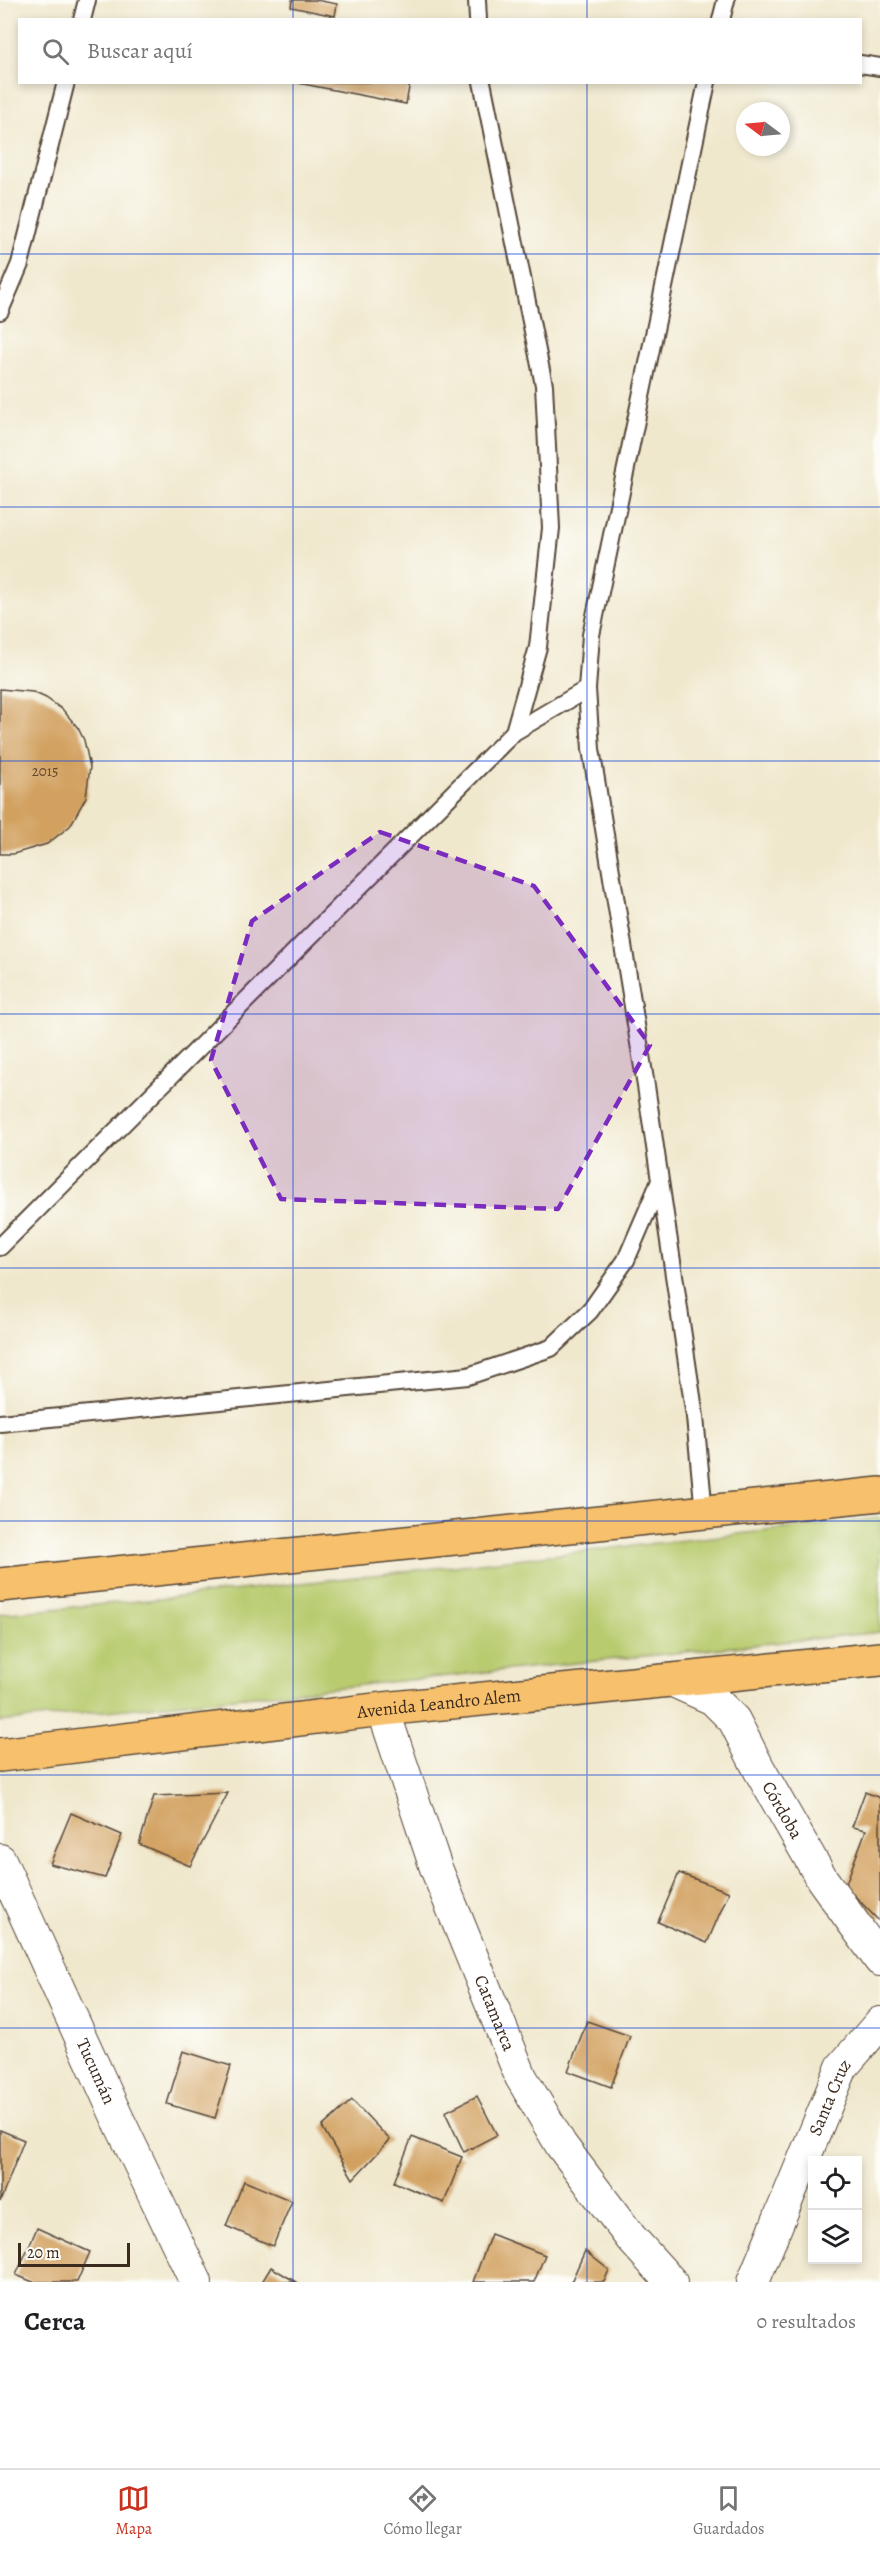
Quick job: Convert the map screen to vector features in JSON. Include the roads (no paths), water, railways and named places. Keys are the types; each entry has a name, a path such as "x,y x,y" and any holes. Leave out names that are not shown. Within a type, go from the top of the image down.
{"highway":[{"path":"0,1585 880,1494"},
{"name":"Avenida Leandro Alem","path":"0,1755 383,1709 880,1659"}],"street":[{"name":"Córdoba","path":"670,1680 713,1699 734,1720 822,1879 880,1960"},
{"name":"Catamarca","path":"383,1709 436,1868 521,2077 561,2145 631,2238 671,2282"},
{"name":"Tucumán","path":"0,1860 116,2115 196,2282"},
{"name":"Santa Cruz","path":"753,2282 842,2067 880,2023"}],"lane":[{"path":"82,18 87,0"},
{"path":"477,0 478,18"},
{"path":"722,18 726,0"},
{"path":"862,64 880,67"},
{"path":"0,311 20,264 65,84"},
{"path":"482,84 544,386 546,409 551,528 538,647 514,732"},
{"path":"704,1513 695,1417 591,748 587,690 591,635 707,84"},
{"path":"0,1247 514,732 587,690"},
{"path":"0,1423 468,1376 551,1348 590,1311 626,1260 660,1181"}]}
